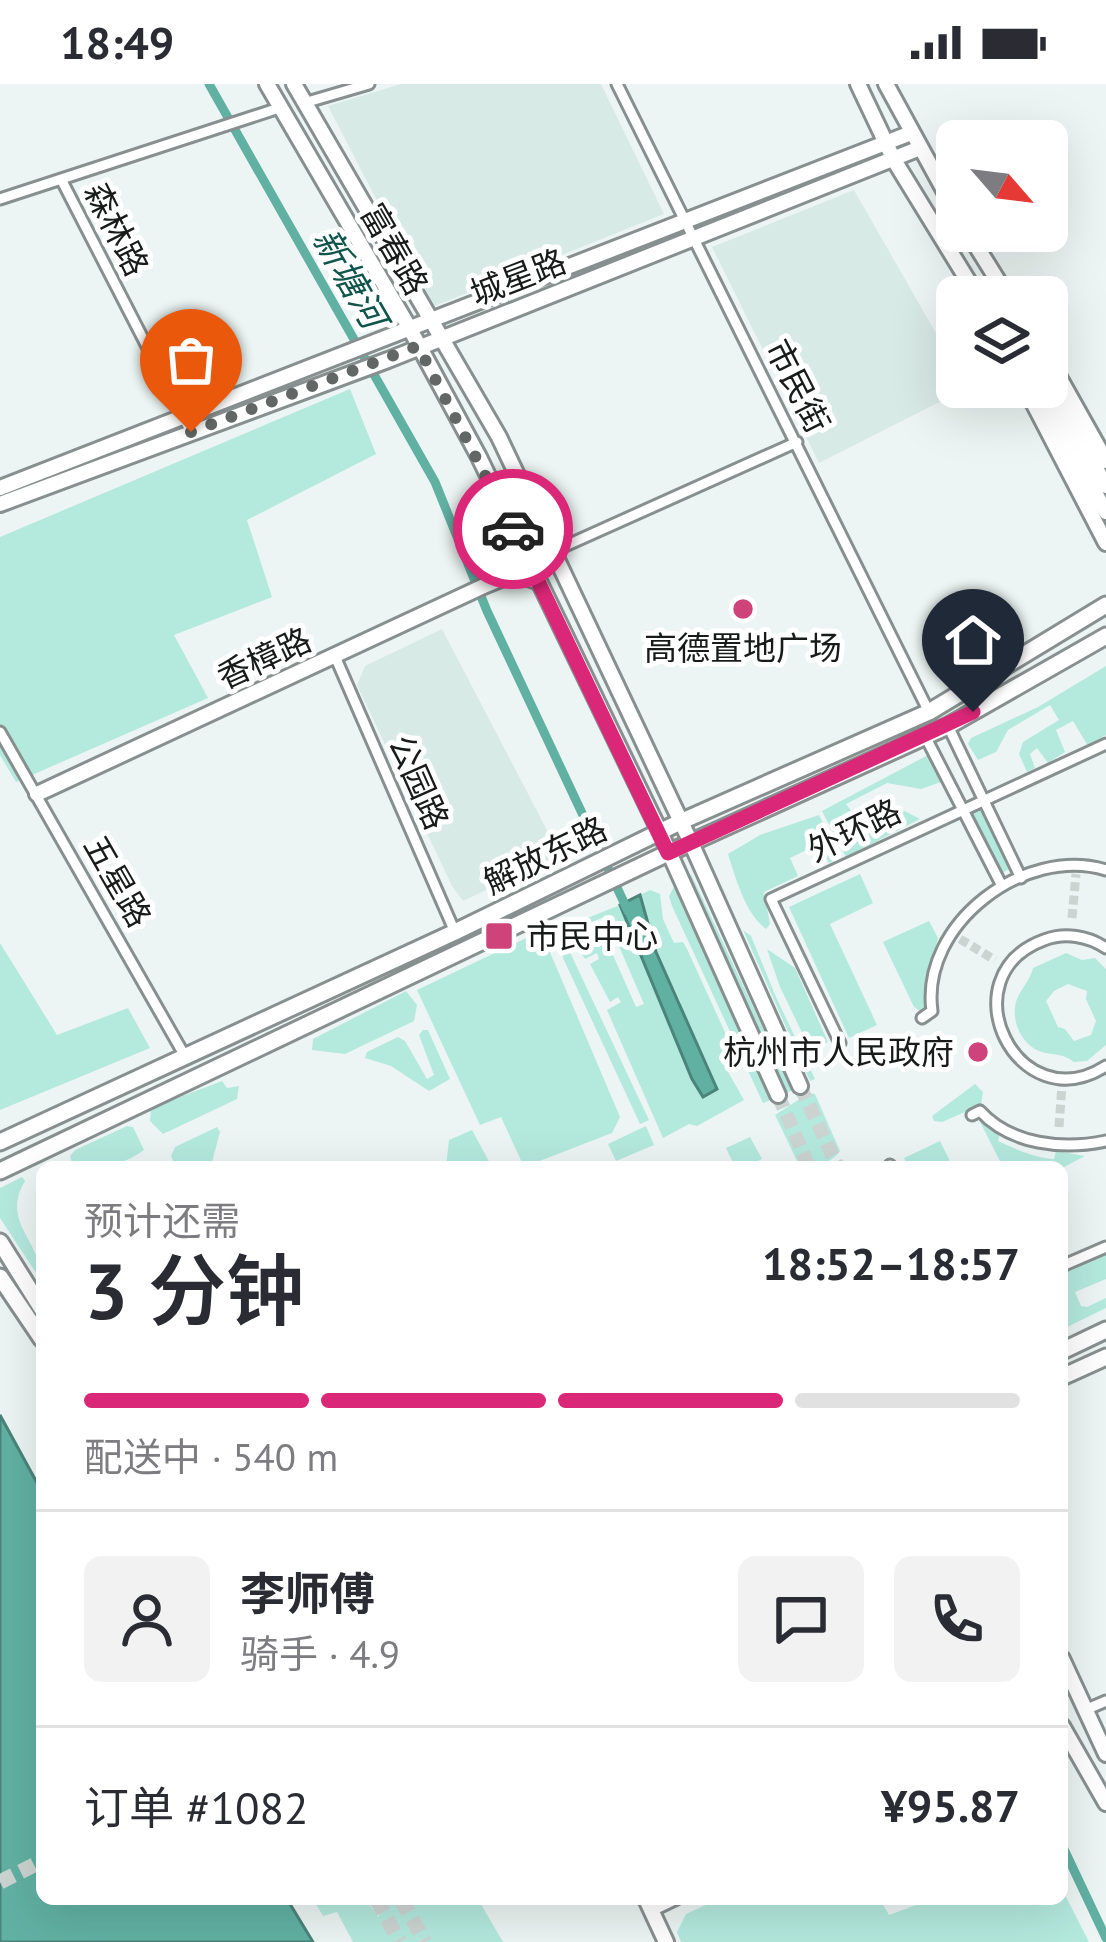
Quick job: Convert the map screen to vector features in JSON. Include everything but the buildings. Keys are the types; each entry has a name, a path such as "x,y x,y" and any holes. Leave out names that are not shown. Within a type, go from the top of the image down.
{"main road":[{"name":"富春路","path":"267,84 410,329 522,547 660,832 778,1095"},
{"name":"富春路","path":"294,84 499,436 800,1086"},
{"path":"858,84 894,160 967,276"},
{"path":"886,84 936,177"},
{"name":"城星路","path":"0,488 911,133"},
{"name":"城星路","path":"0,504 352,374 920,148"},
{"path":"1068,393 1106,461"},
{"path":"1035,408 1106,543"},
{"path":"1046,408 1106,512"},
{"path":"1062,408 1106,486"},
{"path":"522,547 515,573 539,582"},
{"name":"香樟路","path":"37,794 515,573"},
{"name":"解放东路","path":"0,1142 455,932 680,822 929,712 1106,605"},
{"name":"解放东路","path":"0,1171 668,853 948,726 1106,636"},
{"path":"0,1242 36,1299"},
{"path":"0,1277 36,1330"},
{"path":"1068,1348 1106,1330"},
{"path":"1068,1375 1106,1357"},
{"path":"1068,1672 1106,1754"},
{"path":"1068,1736 1106,1803"},
{"path":"649,1905 666,1942"}],"street":[{"path":"304,103 369,84"},
{"name":"市民街","path":"617,84 929,712"},
{"path":"0,199 279,108"},
{"name":"森林路","path":"61,179 191,432"},
{"path":"554,551 797,442"},
{"name":"公园路","path":"334,654 455,932"},
{"path":"948,726 1021,878"},
{"name":"五星路","path":"0,732 186,1058"},
{"path":"925,736 1002,886"},
{"name":"外环路","path":"840,1043 770,899 1106,744"},
{"path":"922,1018 932,1011 940,954 956,936 964,914 1021,878 1106,870"},
{"path":"1072,918 1073,935"},
{"path":"1106,948 1073,935 1028,947 999,984 996,1007 999,1030 1010,1051 1027,1067 1062,1082 1106,1066"},
{"path":"995,960 1008,968"},
{"path":"972,1115 980,1111 989,1121 1031,1141 1078,1147 1106,1141"},
{"path":"1058,1144 1059,1127"},
{"path":"1068,1263 1106,1247"},
{"path":"1085,1710 1106,1701"}],"shaded area":[{"path":"401,84 601,84 664,214 432,307 328,106"},
{"path":"854,190 936,333 936,404 819,463 712,247"},
{"path":"350,389 376,454 247,520 272,597 174,635 208,698 16,782 0,755 0,537"},
{"path":"442,629 560,855 463,901 357,685 365,666"},
{"path":"1106,666 1106,735 1088,746 1073,721 1056,730 1065,752 1048,763 1037,748 1030,754 1035,768 1027,772 1019,754 1023,742 1059,720 1050,705 1008,730 996,752 978,760 968,744 971,738 1038,707"},
{"path":"928,755 941,782 921,789 887,783 846,804 857,819 887,802 920,819 846,857 822,811"},
{"path":"979,806 1011,868 1002,873 970,813"},
{"path":"819,815 840,858 829,863 819,844 790,858 798,876 764,892 770,924 766,929 747,905 728,854 760,835"},
{"path":"691,874 792,1090 785,1094 688,882"},
{"path":"860,874 873,903 830,924 877,1025 849,1038 789,907"},
{"path":"674,887 771,1100 763,1103 672,906 669,896"},
{"path":"650,890 660,894 663,919 674,943 683,942 687,949 739,1063 727,1070 744,1100 663,1138 607,1010 621,1002 618,997 610,1002 590,964 599,959 597,953 585,959 575,943 598,933 605,937 636,1007 644,1004 606,916 560,936 552,932 620,905 692,1079 704,1097 680,1001 656,952 640,895"},
{"path":"640,895 656,952 717,1089 703,1097 620,905"},
{"path":"929,921 938,938 923,1013 914,1007 883,942"},
{"path":"743,930 751,936 815,1079 810,1081"},
{"path":"541,931 620,1117 612,1133 540,1161 521,1161 501,1117 480,1125 417,990"},
{"path":"0,943 57,1035 128,1008 150,1048 0,1110"},
{"path":"567,946 649,1120 640,1124 563,958 562,949"},
{"path":"767,949 795,968 828,1042 822,1045 818,1039 808,1045"},
{"path":"1066,953 1082,960 1095,958 1106,969 1106,1045 1087,1061 1074,1062 1039,1051 1022,1037 1015,1009 1033,968","holes":["1068,984 1087,991 1096,1021 1091,1035 1074,1041 1058,1027 1046,1001"]},
{"path":"406,991 417,1005 414,1021 345,1054 312,1050 313,1039"},
{"path":"428,1030 450,1079 429,1091 391,1066 365,1058 367,1052 398,1037 427,1079 434,1075 419,1035"},
{"path":"222,1081 227,1088 239,1086 237,1099 163,1134 150,1121 151,1108"},
{"path":"975,1084 983,1092 981,1105 934,1121 932,1116"},
{"path":"809,1093 815,1094 840,1151 829,1161 797,1161 775,1115"},
{"path":"979,1120 1000,1134 998,1141 1026,1153 1054,1159 1056,1151 1085,1156 1068,1165 1068,1161 1000,1161"},
{"path":"127,1126 133,1127 144,1150 124,1161 71,1161 75,1150"},
{"path":"646,1126 654,1145 616,1161 608,1144"},
{"path":"217,1127 220,1132 212,1161 173,1161 175,1147"},
{"path":"472,1130 489,1161 447,1161 449,1140"},
{"path":"750,1137 762,1159 732,1161 726,1148"},
{"path":"940,1141 950,1161 905,1161"},
{"path":"22,1177 25,1181 17,1209 36,1254 36,1273 0,1218 0,1188"},
{"path":"1106,1254 1106,1279 1075,1292 1081,1306 1106,1298 1106,1308 1068,1327 1068,1271"},
{"path":"0,1415 36,1481 36,1905 291,1905 313,1942 0,1942"},
{"path":"1068,1901 1089,1942 681,1942 677,1932 686,1914 706,1905 883,1905 889,1915 916,1905 1068,1905"},
{"path":"317,1905 370,1905 378,1917 385,1905 481,1905 503,1942 353,1942 337,1912 323,1916"}],"waterway":[{"name":"新塘河","path":"209,84 435,482 487,611 628,911"},
{"name":"新塘河","path":"1068,1858 1106,1938"}],"tunnel":[{"path":"1072,918 1076,874"},
{"path":"960,939 995,960"},
{"path":"1059,1127 1062,1085"},
{"path":"800,1086 835,1161"},
{"path":"778,1095 806,1161"},
{"path":"0,1882 36,1864"},
{"path":"379,1905 400,1942"},
{"path":"404,1905 425,1942"}],"way so far":[{"path":"191,432 418,346 513,529"}],"place":[{"name":"高德置地广场","path":"743,609"},
{"name":"市民中心","path":"499,936"},
{"name":"杭州市人民政府","path":"978,1052"}],"route":[{"path":"513,529 668,853 973,712"}]}
